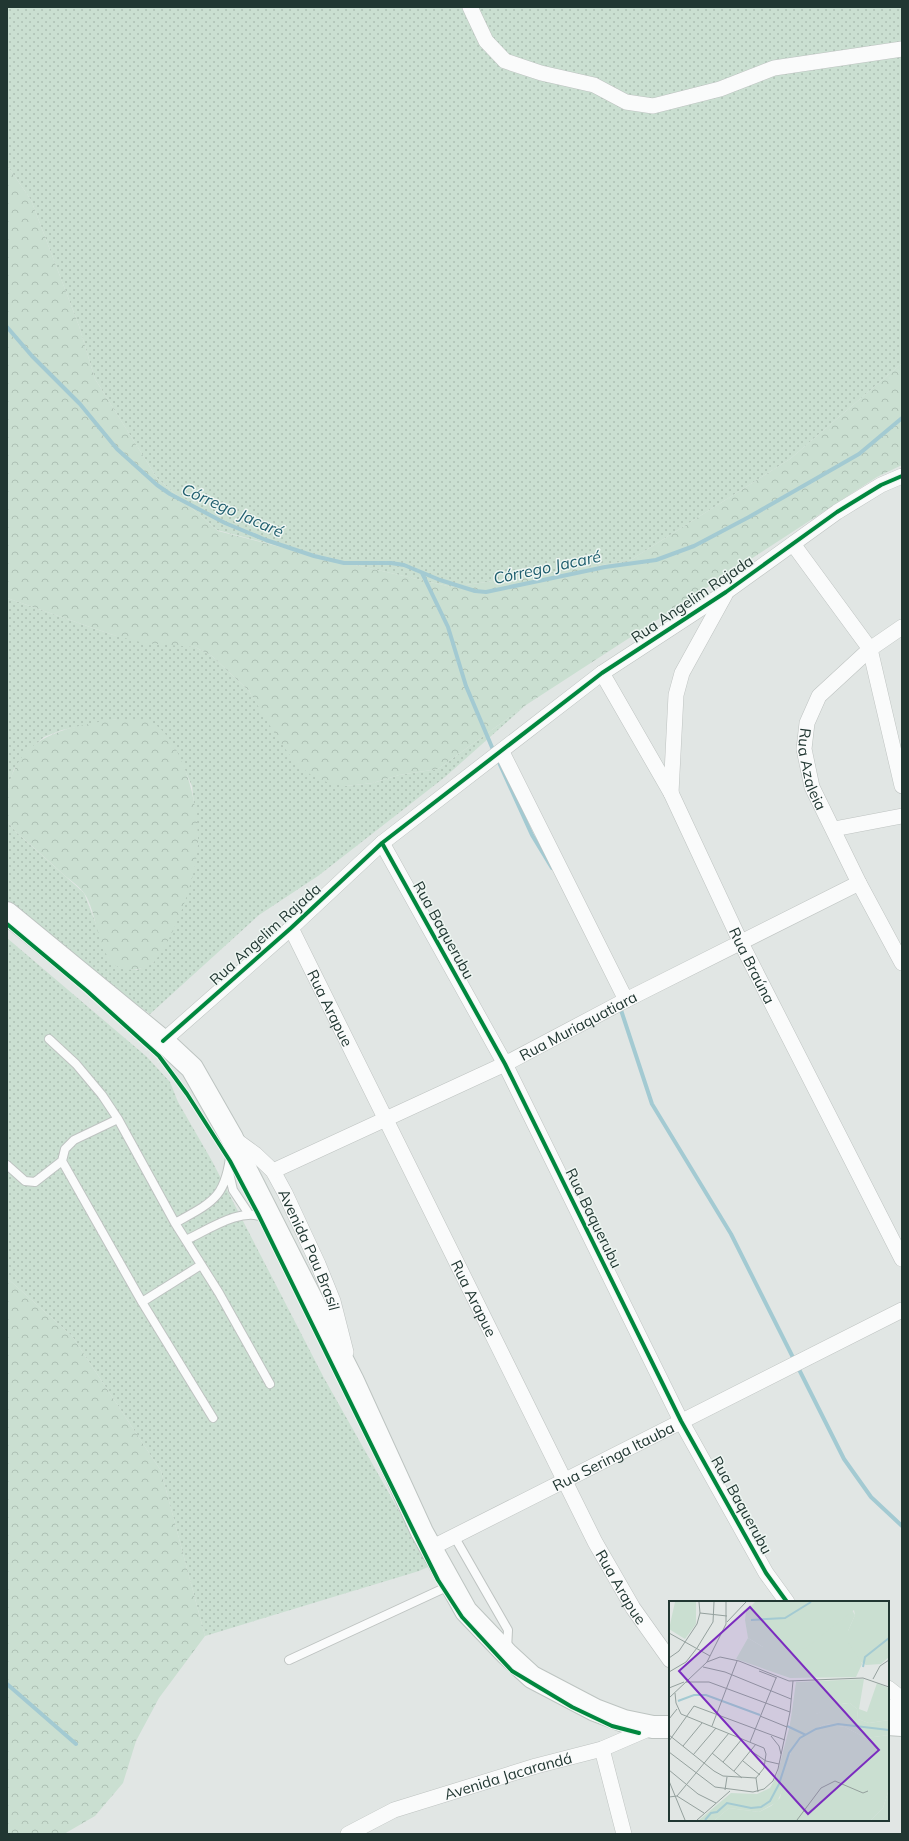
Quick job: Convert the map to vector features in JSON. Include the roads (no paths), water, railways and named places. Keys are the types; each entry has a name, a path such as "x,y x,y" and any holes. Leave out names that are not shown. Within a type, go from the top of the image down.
{"main road":[{"name":"Avenida Pau Brasil","path":"7,913 163,1041 192,1068 232,1138 247,1172 353,1381 422,1532 466,1611 507,1654 532,1677 595,1710 624,1721 662,1727"},
{"path":"889,1724 902,1725"}],"street":[{"path":"470,7 486,41 505,61 541,73 594,85 626,102 653,106 720,89 774,68 902,49"},
{"name":"Rua Angelim Rajada","path":"163,1041 291,928 382,843 602,674 726,592 837,512 881,485 902,476"},
{"path":"793,544 870,649 902,786"},
{"path":"671,794 676,695 682,673 726,592"},
{"name":"Rua Azaleia","path":"901,958 859,883 834,829 812,787 804,749 808,723 819,696 870,649 902,627"},
{"name":"Rua Braúna","path":"602,674 671,794 741,943 902,1259"},
{"path":"497,756 620,1003"},
{"path":"834,829 902,816"},
{"name":"Rua Baquerubu","path":"382,843 505,1064 681,1421 766,1573 785,1601"},
{"name":"Rua Muriaquatiara","path":"273,1171 505,1064 620,1003 859,883"},
{"name":"Rua Arapue","path":"291,928 595,1542 633,1608 669,1659"},
{"name":"Avenida Pau Brasil","path":"232,1138 255,1154 273,1171 285,1193 315,1257 333,1301 353,1381"},
{"name":"Rua Seringa Itauba","path":"431,1548 564,1482 832,1344 902,1310"},
{"path":"889,1689 902,1699"},
{"path":"889,1707 902,1707"},
{"name":"Avenida Jacarandá","path":"348,1834 394,1810 536,1766 602,1749 662,1727"},
{"path":"602,1749 624,1834"}],"lane":[{"path":"49,1038 76,1064 102,1095 118,1119 175,1223 219,1293 270,1384"},
{"path":"7,1165 26,1181 35,1182 62,1161 65,1149 74,1140 118,1119"},
{"path":"232,1138 229,1173 233,1190 248,1214"},
{"path":"62,1161 142,1302 213,1418"},
{"path":"175,1223 203,1208 220,1194 229,1173"},
{"path":"186,1240 238,1215 258,1214 273,1222"},
{"path":"142,1302 201,1265"},
{"path":"454,1536 508,1630 507,1654"},
{"path":"289,1660 452,1585"}],"waterway":[{"name":"Córrego Jacaré","path":"7,327 32,356 80,404 117,449 157,485 170,494 225,523 266,540 314,556 344,563 391,563 404,565 440,580 475,591 486,592 605,567 656,560 694,546 749,517 859,454 902,418"},
{"path":"422,573 448,627 466,686 494,752"},
{"path":"497,758 532,835 552,868"},
{"path":"620,1007 652,1104 731,1234 844,1459 871,1497 902,1526"},
{"path":"7,1684 76,1744"}]}
